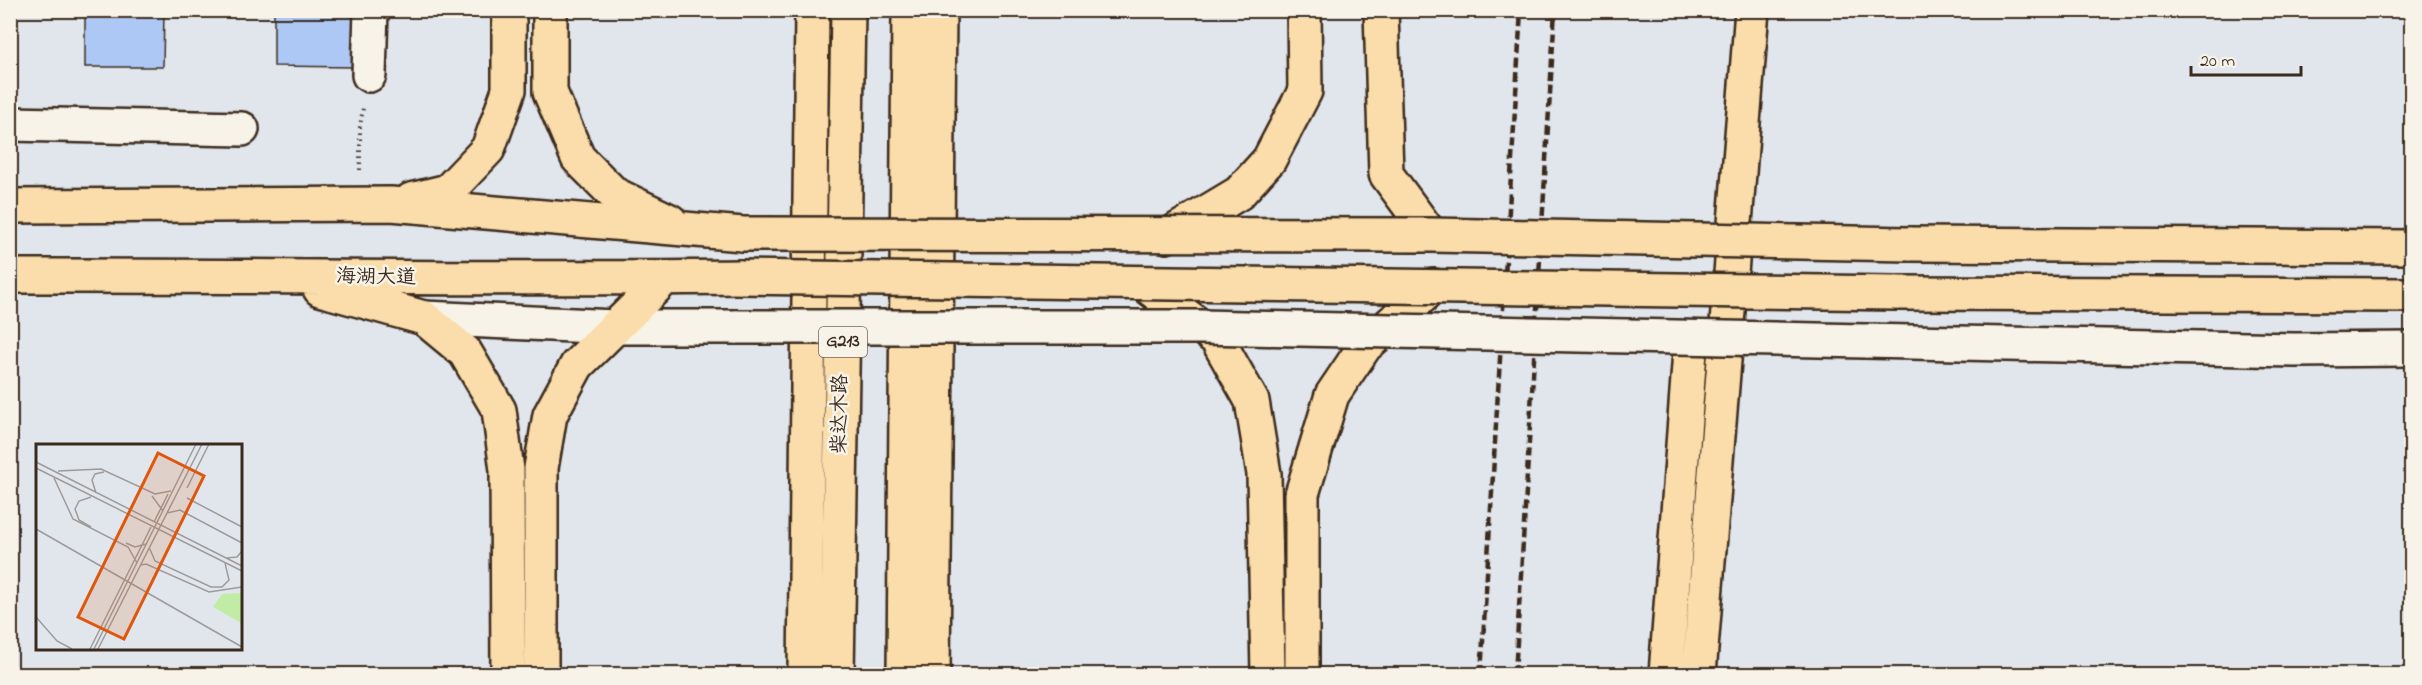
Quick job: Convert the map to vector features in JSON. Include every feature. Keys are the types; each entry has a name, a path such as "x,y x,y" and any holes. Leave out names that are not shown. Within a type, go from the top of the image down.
{"main road":[{"path":"376,204 448,191 488,149 509,90 509,10"},
{"path":"550,10 550,92 578,158 614,194 667,220 743,234"},
{"path":"805,675 812,10"},
{"name":"柴达木路","path":"837,675 848,10"},
{"path":"904,675 909,10"},
{"path":"933,675 939,10"},
{"path":"1167,236 1239,193 1269,160 1305,91 1304,10"},
{"path":"1381,10 1386,174 1431,234"},
{"path":"1699,675 1752,10"},
{"path":"10,206 376,204 743,234 1167,236 1431,234 1909,244 2412,247"},
{"path":"269,275 424,318 465,352 499,411 507,470 508,675"},
{"name":"海湖大道","path":"10,276 269,275 422,279 741,277 1895,293 2412,295"},
{"path":"541,675 541,468 550,415 577,365 664,278"},
{"path":"1143,283 1217,339 1252,401 1264,474 1268,675"},
{"path":"1302,675 1302,494 1332,394 1365,346 1434,286"},
{"path":"1666,675 1691,338"}],"street":[{"path":"369,75 371,10"},
{"path":"10,124 242,129"},
{"path":"424,318 615,327 1201,327 2295,350 2412,349"}],"path":[{"path":"369,75 360,127 376,204"}],"building":[{"path":"85,10 164,10 163,67 85,67"},
{"path":"274,10 355,10 355,67 274,66"}],"railway":[{"path":"1481,674 1521,10"},
{"path":"1515,674 1555,10"}]}
